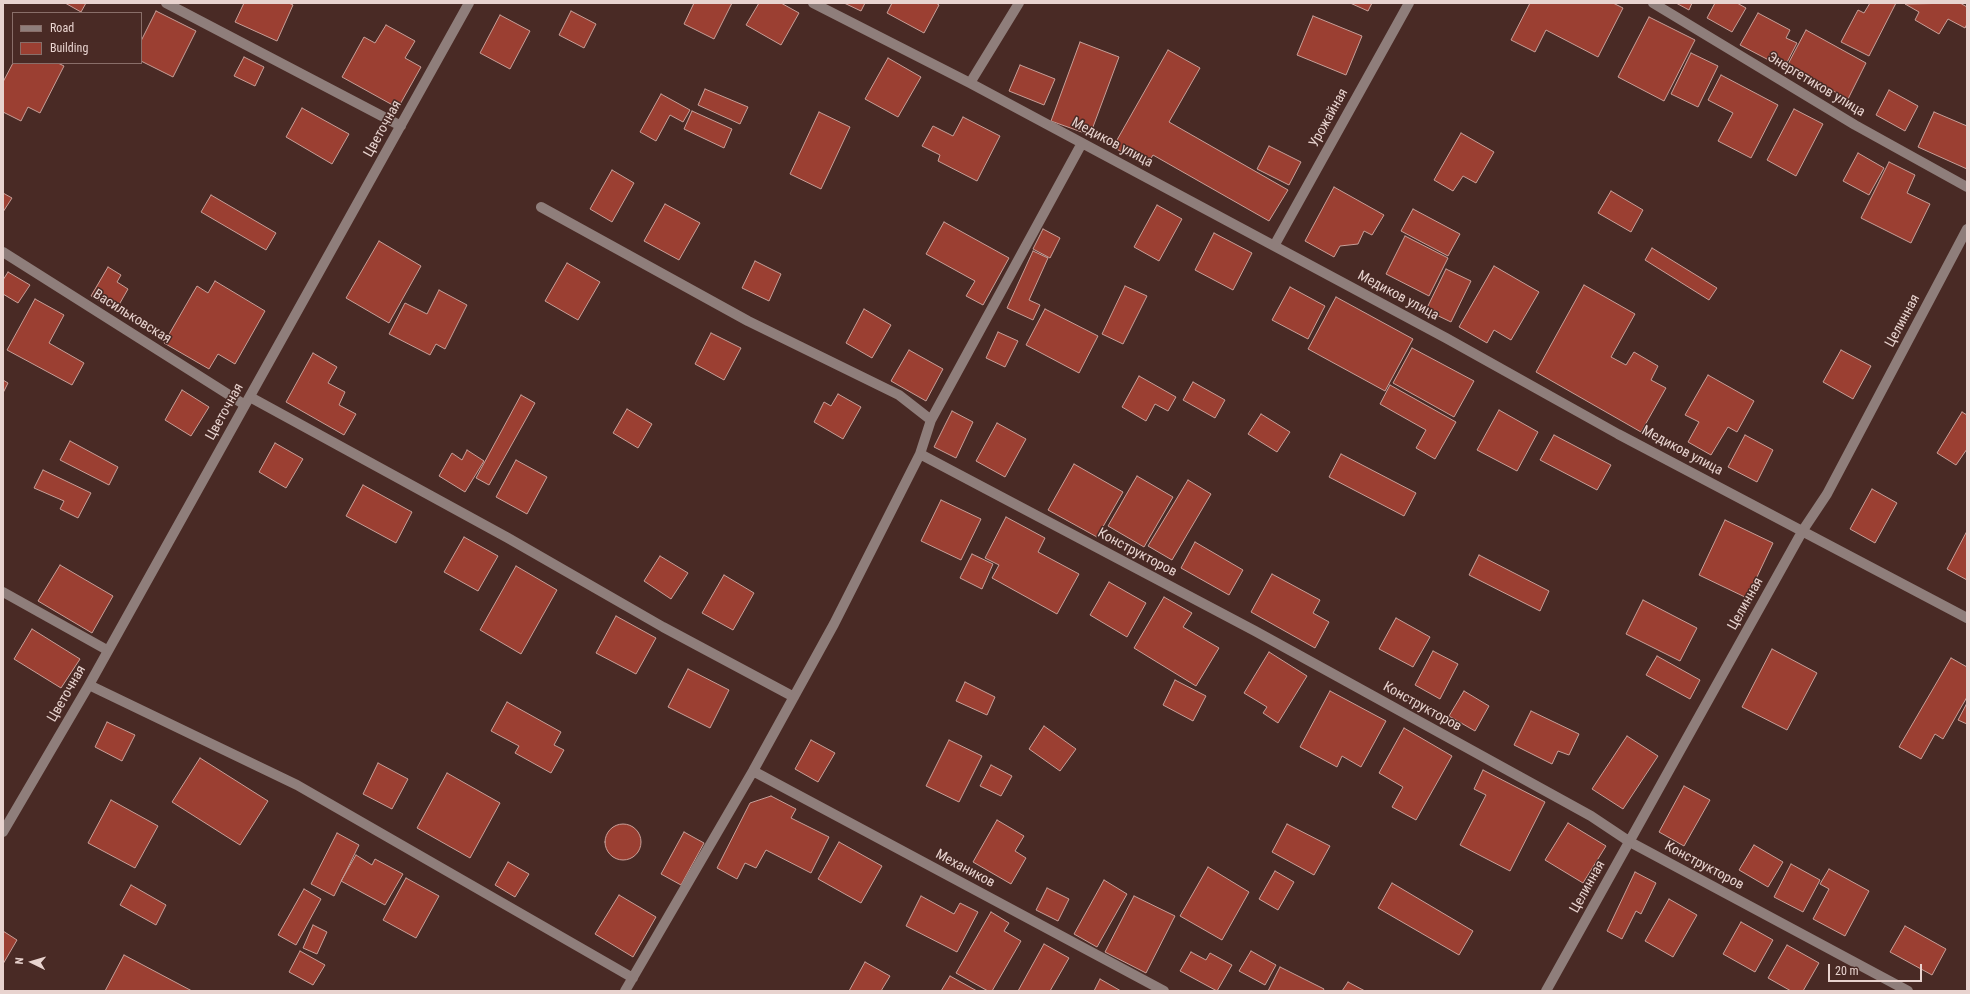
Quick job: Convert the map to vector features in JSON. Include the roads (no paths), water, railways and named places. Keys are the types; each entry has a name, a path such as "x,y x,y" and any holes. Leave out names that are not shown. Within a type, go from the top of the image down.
{"street":[{"path":"166,3 401,126"},
{"name":"Цветочная","path":"3,832 89,684 469,3"},
{"name":"Медиков улица","path":"813,3 970,82 1446,338 1618,434 1803,530 1967,618"},
{"path":"970,82 1019,3"},
{"name":"Урожайная","path":"1274,246 1409,3"},
{"name":"Энергетиков улица","path":"1653,3 1855,125 1967,187"},
{"path":"625,991 753,772 834,624 920,454 931,420 1082,143"},
{"path":"540,207 748,321 899,395 931,420"},
{"name":"Целинная","path":"1546,991 1803,530 1827,494 1967,229"},
{"name":"Васильковская","path":"3,252 248,401 508,538 663,627 794,697"},
{"name":"Конструкторов","path":"920,454 1255,631 1590,816 1630,842 1908,991"},
{"path":"3,592 107,650"},
{"path":"89,684 297,785 633,978"},
{"name":"Механиков","path":"753,772 1164,991"}]}
